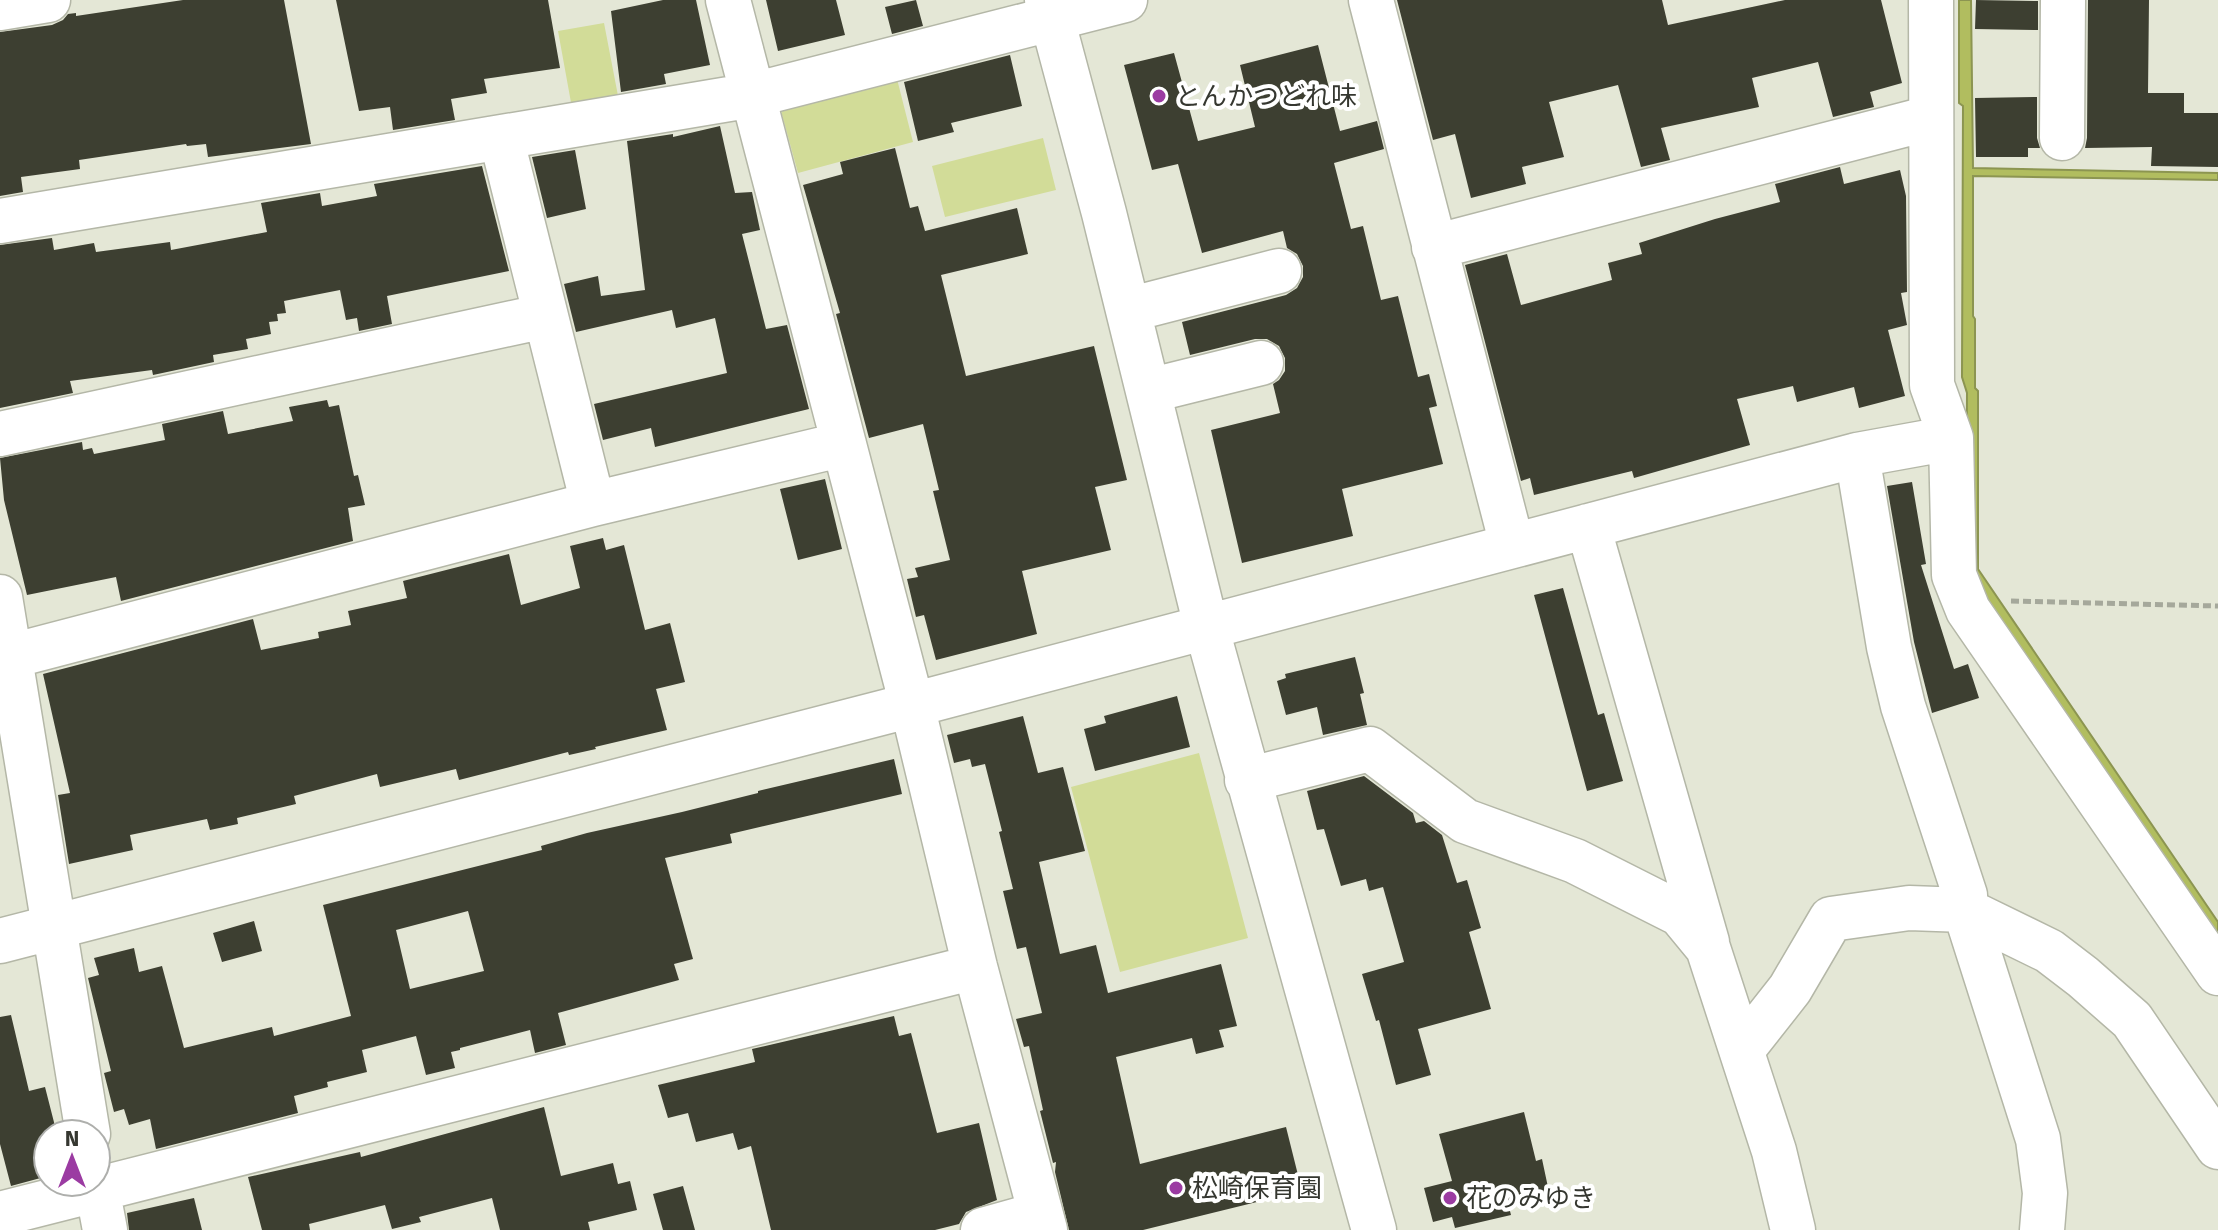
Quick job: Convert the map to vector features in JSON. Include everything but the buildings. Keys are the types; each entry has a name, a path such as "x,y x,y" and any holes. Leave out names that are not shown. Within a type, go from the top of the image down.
{"street":[{"path":"0,8 48,0"},
{"path":"728,0 912,705 975,967 1042,1222 983,1230"},
{"path":"0,221 753,95 1049,10 1125,0"},
{"path":"1371,0 1512,545"},
{"path":"1931,0 1932,385 1951,438 1954,575 1968,610 2218,973"},
{"path":"2062,138 2063,0"},
{"path":"1049,10 1247,780 1374,1230"},
{"path":"1434,247 1930,118"},
{"path":"501,137 593,504"},
{"path":"1128,310 1279,271"},
{"path":"0,434 545,316"},
{"path":"1148,391 1261,363"},
{"path":"0,941 912,705 1857,455 1951,438"},
{"path":"5,658 593,504 844,444"},
{"path":"1857,455 1889,647 1903,706 1965,895 1965,910 2038,1139 2045,1193 2042,1230"},
{"path":"1588,526 1708,948 1774,1151 1793,1230"},
{"path":"0,597 5,658 85,1118"},
{"path":"1247,780 1370,749 1465,821 1575,861 1680,914 1708,948"},
{"path":"1742,1050 1790,989 1831,919 1909,908 1965,910 2049,951 2132,1020 2218,1147"},
{"path":"112,1181 975,967"},
{"path":"0,1214 53,1198"},
{"path":"99,1198 105,1230"}],"path":[{"path":"2008,601 2218,606"}],"shaded area":[{"path":"1959,0 1971,0 1973,168 2218,173 2218,180 1973,176 1973,316 1975,388 1978,391 1978,569 2218,922 2218,943 1966,573 1967,393 1962,377 1963,106 1959,103"},
{"path":"604,23 619,101 572,108 558,31"},
{"path":"896,75 913,142 798,173 781,111 789,101"},
{"path":"1043,138 1056,190 945,217 932,166"},
{"path":"1199,753 1248,938 1120,972 1071,787"}],"place":[{"name":"とんかつどれ味","path":"1159,96"},
{"name":"松崎保育園","path":"1176,1188"},
{"name":"花のみゆき","path":"1450,1198"}]}
